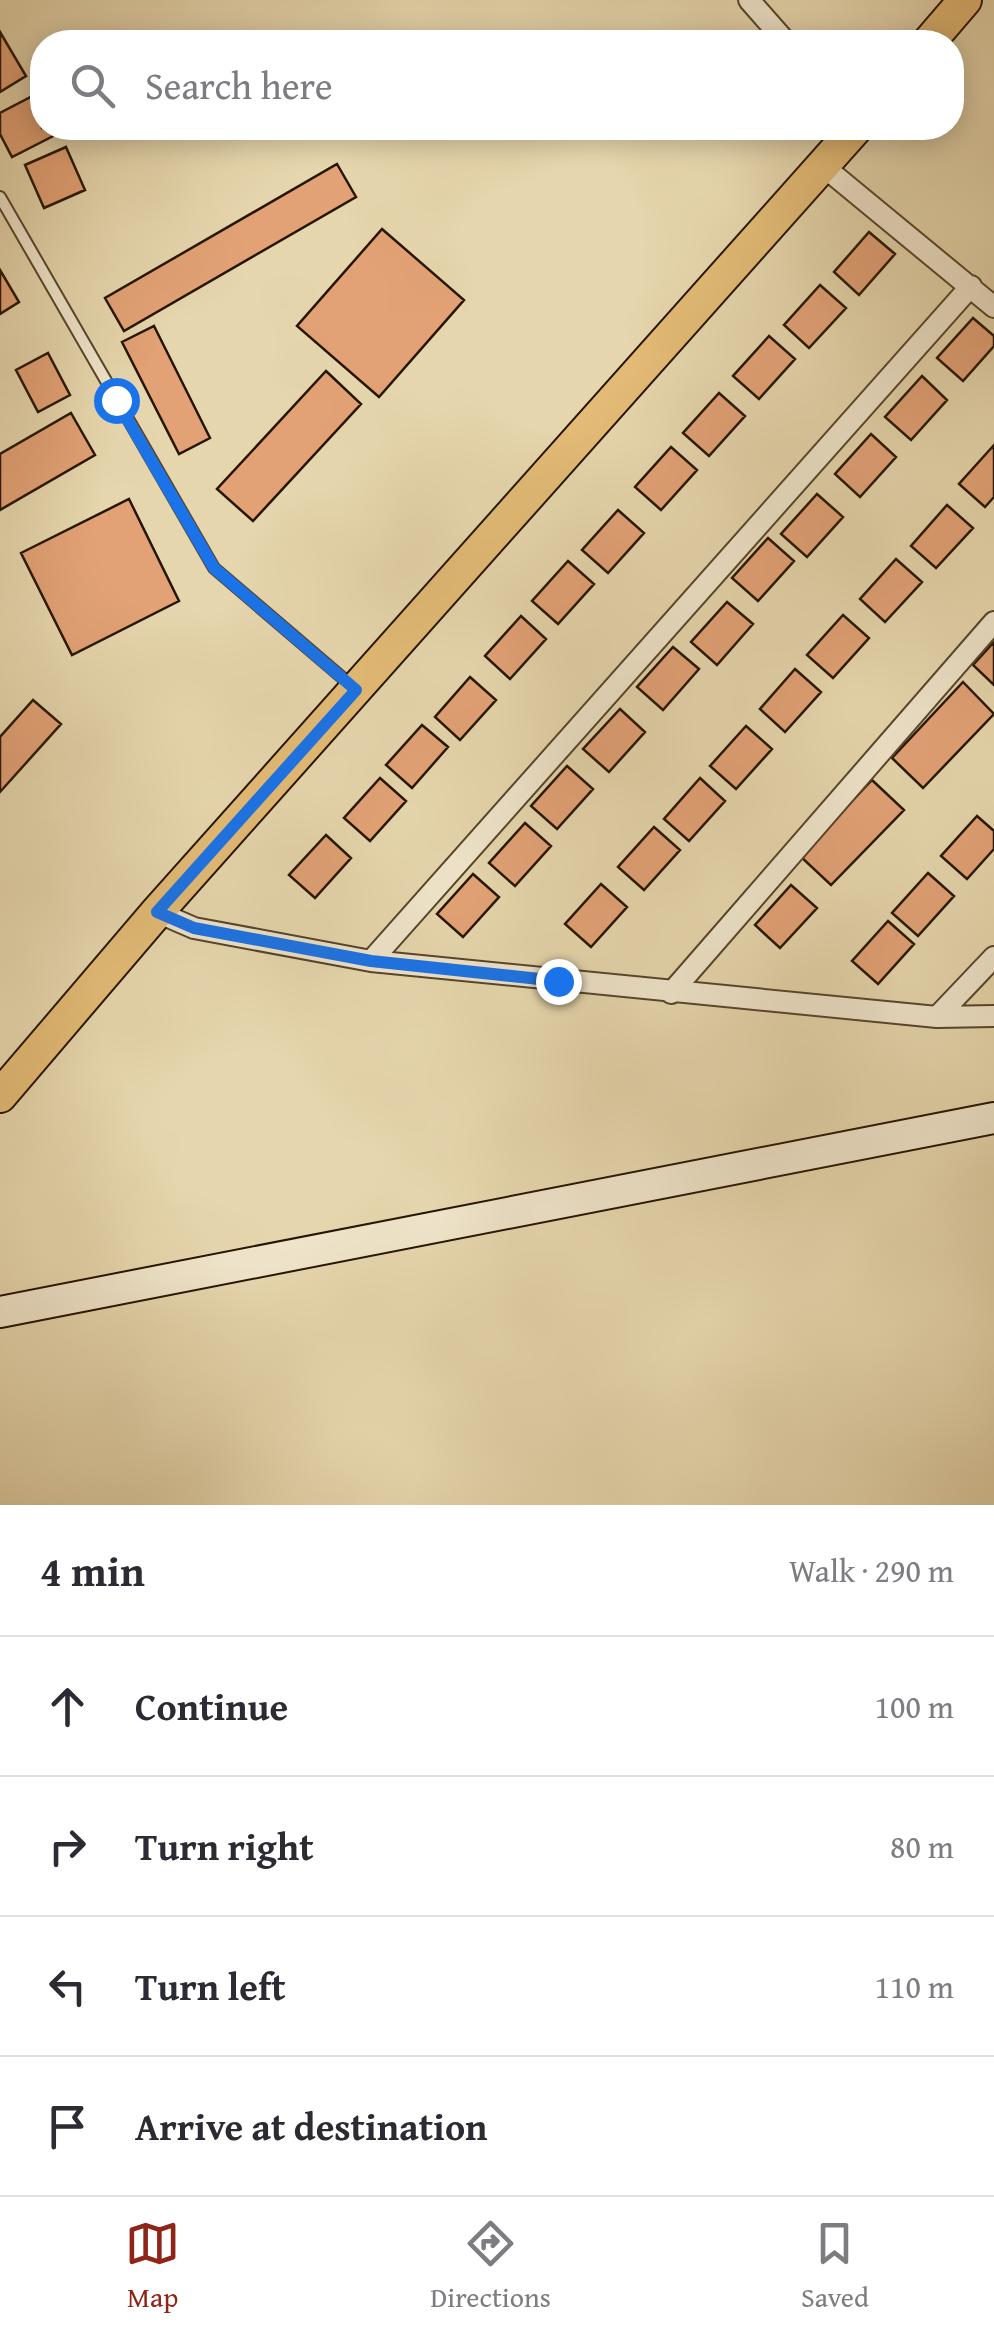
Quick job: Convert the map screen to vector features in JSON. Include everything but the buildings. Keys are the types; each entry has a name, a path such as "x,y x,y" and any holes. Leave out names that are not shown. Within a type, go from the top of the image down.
{"main road":[{"path":"939,30 965,0"},
{"path":"0,1096 157,912 846,140"}],"street":[{"path":"749,0 775,30"},
{"path":"823,166 994,306"},
{"path":"371,961 971,286"},
{"path":"671,993 994,622"},
{"path":"157,912 194,928 371,961 937,1017 994,1016"},
{"path":"937,1017 994,957"},
{"path":"0,1312 994,1118"}],"lane":[{"path":"0,196 214,568 356,690"}],"route":[{"path":"116,400 214,568 356,690 157,912 194,928 371,961 558,981"}]}
